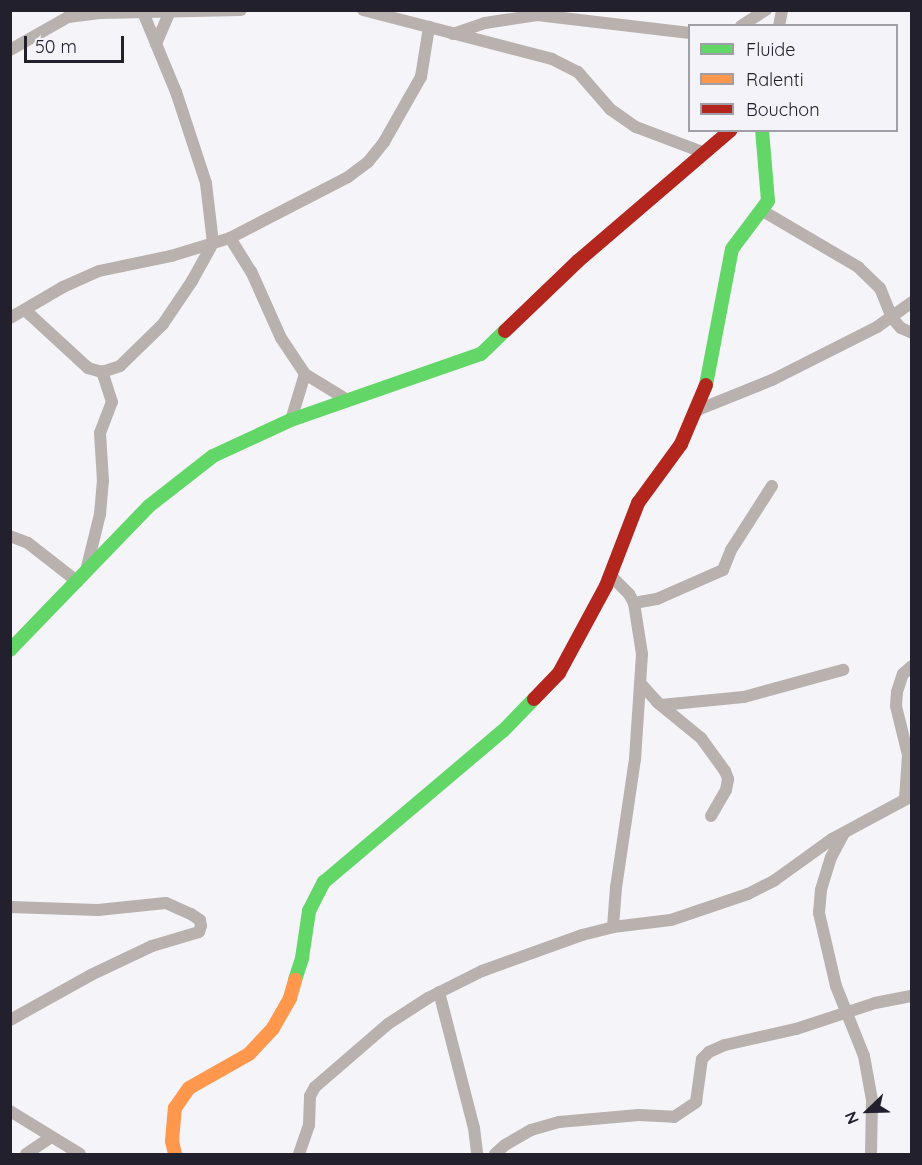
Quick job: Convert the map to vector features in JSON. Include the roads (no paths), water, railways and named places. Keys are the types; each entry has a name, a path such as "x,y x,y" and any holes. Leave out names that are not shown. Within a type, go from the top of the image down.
{"street":[{"path":"10,50 68,17 100,13 169,14 242,10"},
{"path":"363,10 552,59 578,72 610,109 636,127 705,153"},
{"path":"744,24 766,10"},
{"path":"25,310 88,368 102,372 120,366 163,324 192,281 213,243 206,183 176,92 142,12"},
{"path":"156,44 169,14"},
{"path":"453,33 485,22 537,15 688,33"},
{"path":"10,318 63,287 99,271 171,256 230,238 348,177 368,162 384,142 421,77 429,27"},
{"path":"10,650 149,506 213,456 291,420 346,399 482,354 578,261 728,132"},
{"path":"175,1155 172,1141 175,1108 189,1088 249,1054 273,1028 290,998 302,958 309,911 324,882 503,731 559,673 610,575 639,503 681,444 706,384 732,249 768,201 762,132"},
{"path":"760,210 858,267 880,288 892,318 901,328 912,333"},
{"path":"230,238 251,271 281,338 305,374 346,399"},
{"path":"695,411 772,380 892,318 912,302"},
{"path":"82,578 100,514 103,481 100,433 112,402 102,372"},
{"path":"291,420 305,374"},
{"path":"634,603 657,599 723,570 731,550 772,486"},
{"path":"10,536 28,543 82,578"},
{"path":"610,575 629,594 634,603 642,654 640,710 616,886 613,927"},
{"path":"299,1155 309,1125 309,1096 315,1087 388,1024 439,993 482,971 582,935 613,927 671,920 748,894 775,880 844,832 908,797 910,756 896,706 903,674 912,666"},
{"path":"640,710 659,703 744,697 843,670"},
{"path":"641,684 659,703 701,738 725,771 728,779 726,790 711,816"},
{"path":"844,832 831,857 821,890 819,913 833,974 864,1056 872,1100 871,1155"},
{"path":"10,907 98,910 166,903 191,914 200,920 201,926 199,932 152,946 91,975 10,1020"},
{"path":"439,993 474,1128 477,1155"},
{"path":"495,1155 505,1145 531,1130 559,1122 639,1115 674,1117 696,1102 702,1059 709,1052 725,1045 796,1029 875,1003 912,996"},
{"path":"10,1111 80,1155"},
{"path":"26,1155 51,1137"}]}
